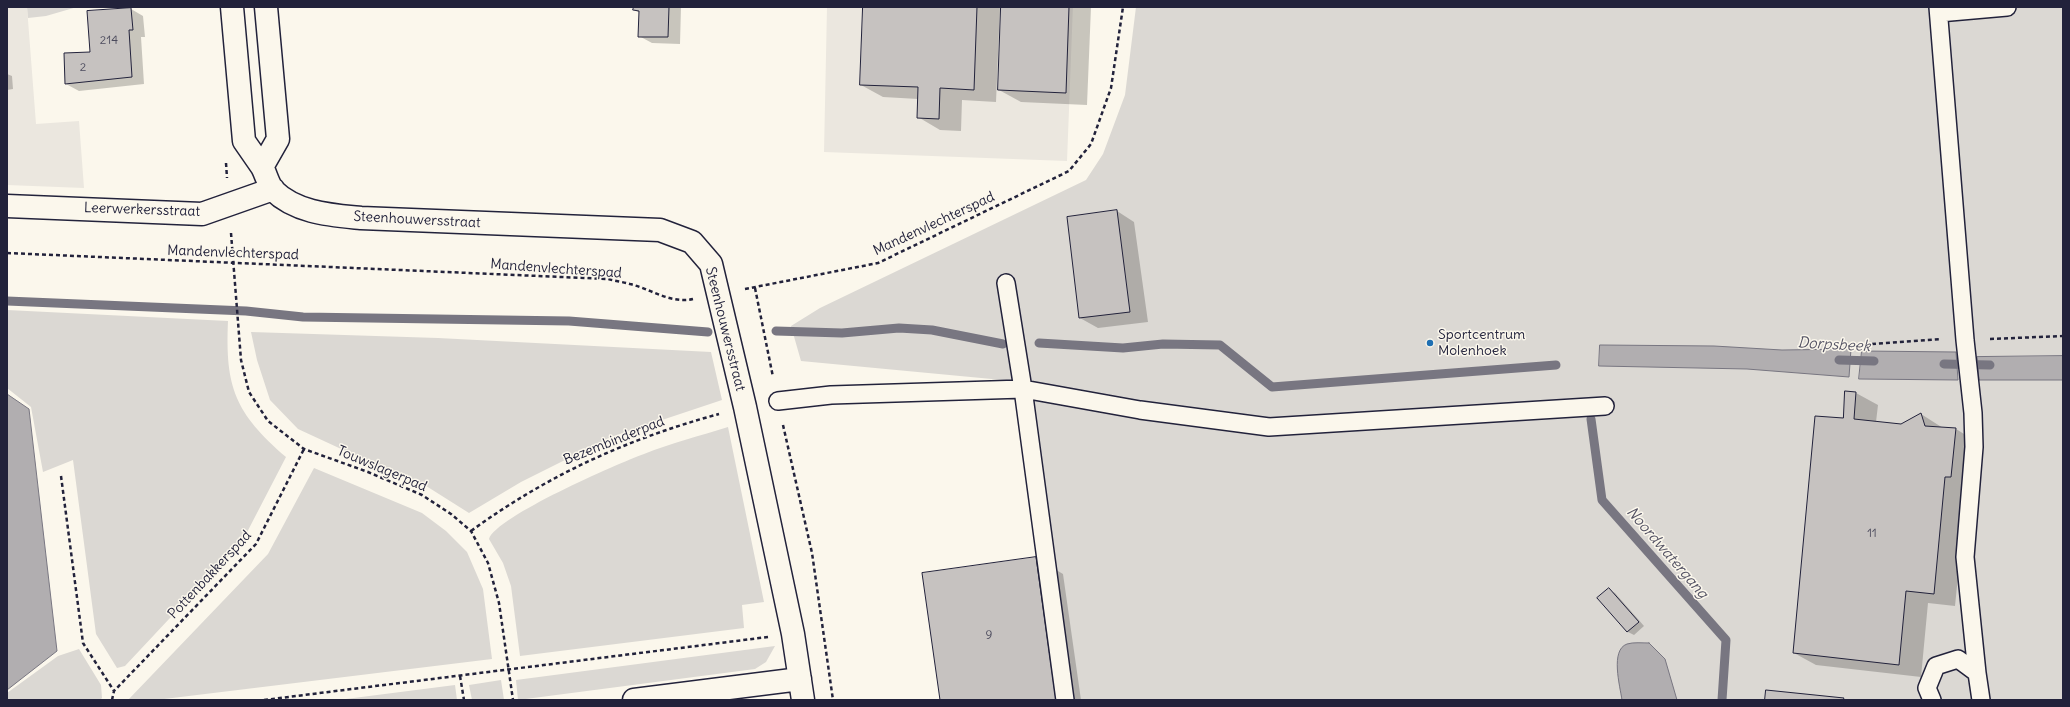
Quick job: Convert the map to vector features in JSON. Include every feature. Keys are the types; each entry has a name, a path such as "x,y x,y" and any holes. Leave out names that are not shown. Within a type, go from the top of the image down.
{"street":[{"name":"Steenhouwersstraat","path":"232,7 244,141 262,167 273,189 294,205 324,214 361,218 660,230 692,242 711,264 745,408 793,634 801,690"},
{"path":"262,167 278,139 266,7"},
{"name":"Leerwerkersstraat","path":"7,206 202,214 273,189"},
{"path":"634,700 801,690"}],"lane":[{"path":"1981,700 1965,557 1974,447 1973,413 1967,358 1938,10 2007,7"},
{"path":"1006,283 1023,389 1066,700"},
{"path":"778,401 831,395 1023,389 1140,410 1268,426 1605,406"},
{"path":"1932,700 1927,688 1936,666 1958,659 1977,673"}],"path":[{"name":"Mandenvlechterspad","path":"7,253 608,279 630,284 671,299 685,300 755,288 878,263 1069,171 1091,144 1111,88 1123,7"},
{"path":"755,288 778,401 812,553 833,700"},
{"name":"Touwslagerpad","path":"235,296 241,360 249,392 268,421 304,449 368,472 422,495 451,514 471,531 488,563 499,602 513,700"},
{"name":"Bezembinderpad","path":"471,531 507,505 556,476 601,455 689,423 745,408"},
{"name":"Pottenbakkerspad","path":"114,691 256,544 304,449"},
{"path":"61,476 83,643 114,691 112,700"},
{"path":"264,700 824,630"},
{"path":"460,676 464,700"}],"shaded area":[{"path":"7,7 27,7 36,124 79,121 84,188 7,185"},
{"path":"27,7 77,7 46,16 28,18"},
{"path":"827,7 1073,7 1067,161 824,152"},
{"name":"Sportcentrum Molenhoek","path":"1136,7 2063,7 2063,700 1056,700 1013,381 801,361 791,326 820,308 1086,180 1103,154 1125,95"},
{"path":"7,310 228,321 229,364 237,397 244,412 255,426 286,457 243,540 125,666 117,668 96,634 73,460 43,472 31,407 7,388"},
{"path":"251,332 438,338 711,352 722,400 611,437 521,482 469,513 423,484 298,429 270,400 257,360"},
{"path":"1600,345 1714,346 1782,350 1851,349 1849,377 1747,369 1599,366"},
{"path":"1862,351 1956,352 1958,380 1859,379"},
{"path":"2063,356 2063,380 1979,380 1977,357"},
{"path":"7,394 29,409 57,651 7,690"},
{"path":"728,427 764,602 742,605 744,628 520,656 511,586 503,563 489,539 497,529 513,517 534,505 585,479 665,446"},
{"path":"314,468 422,513 446,531 467,552 483,589 492,659 156,700 128,700 268,554"},
{"path":"1649,643 1665,659 1677,700 1622,700 1617,669 1619,653 1627,644"},
{"path":"775,646 766,662 755,669 518,700 516,680"},
{"path":"79,649 101,685 102,698 100,700 7,700 7,693 58,656"},
{"path":"501,680 504,700 472,700 469,685"},
{"path":"455,685 457,700 338,700"}],"building":[{"path":"634,7 669,7 668,37 638,37 639,11 633,10"},
{"path":"863,7 977,7 974,90 940,88 939,119 917,118 918,87 860,85"},
{"path":"1001,7 1069,7 1066,93 998,90"},
{"path":"131,8 133,30 129,30 132,77 65,84 64,53 90,52 87,11"},
{"path":"1117,210 1130,312 1079,318 1067,217"},
{"path":"1845,391 1856,392 1854,419 1901,424 1921,413 1925,426 1956,428 1951,477 1945,477 1934,594 1906,591 1899,665 1793,653 1815,416 1843,418"},
{"path":"1036,557 1056,700 940,700 922,573"},
{"path":"1609,588 1639,622 1627,632 1597,598"},
{"path":"1766,690 1844,698 1843,700 1765,700"}],"waterway":[{"path":"7,301 246,311 303,317 569,321 708,332"},
{"path":"776,331 842,333 899,328 932,330 1003,344"},
{"path":"1039,343 1123,348 1163,344 1220,345 1272,387 1556,365"},
{"name":"Dorpsbeek","path":"1839,360 1874,361"},
{"name":"Dorpsbeek","path":"1944,364 1990,365"},
{"name":"Noordwatergang","path":"1591,419 1602,500 1726,640 1722,700"}],"place":[{"name":"Sportcentrum Molenhoek","path":"1430,343"}]}
